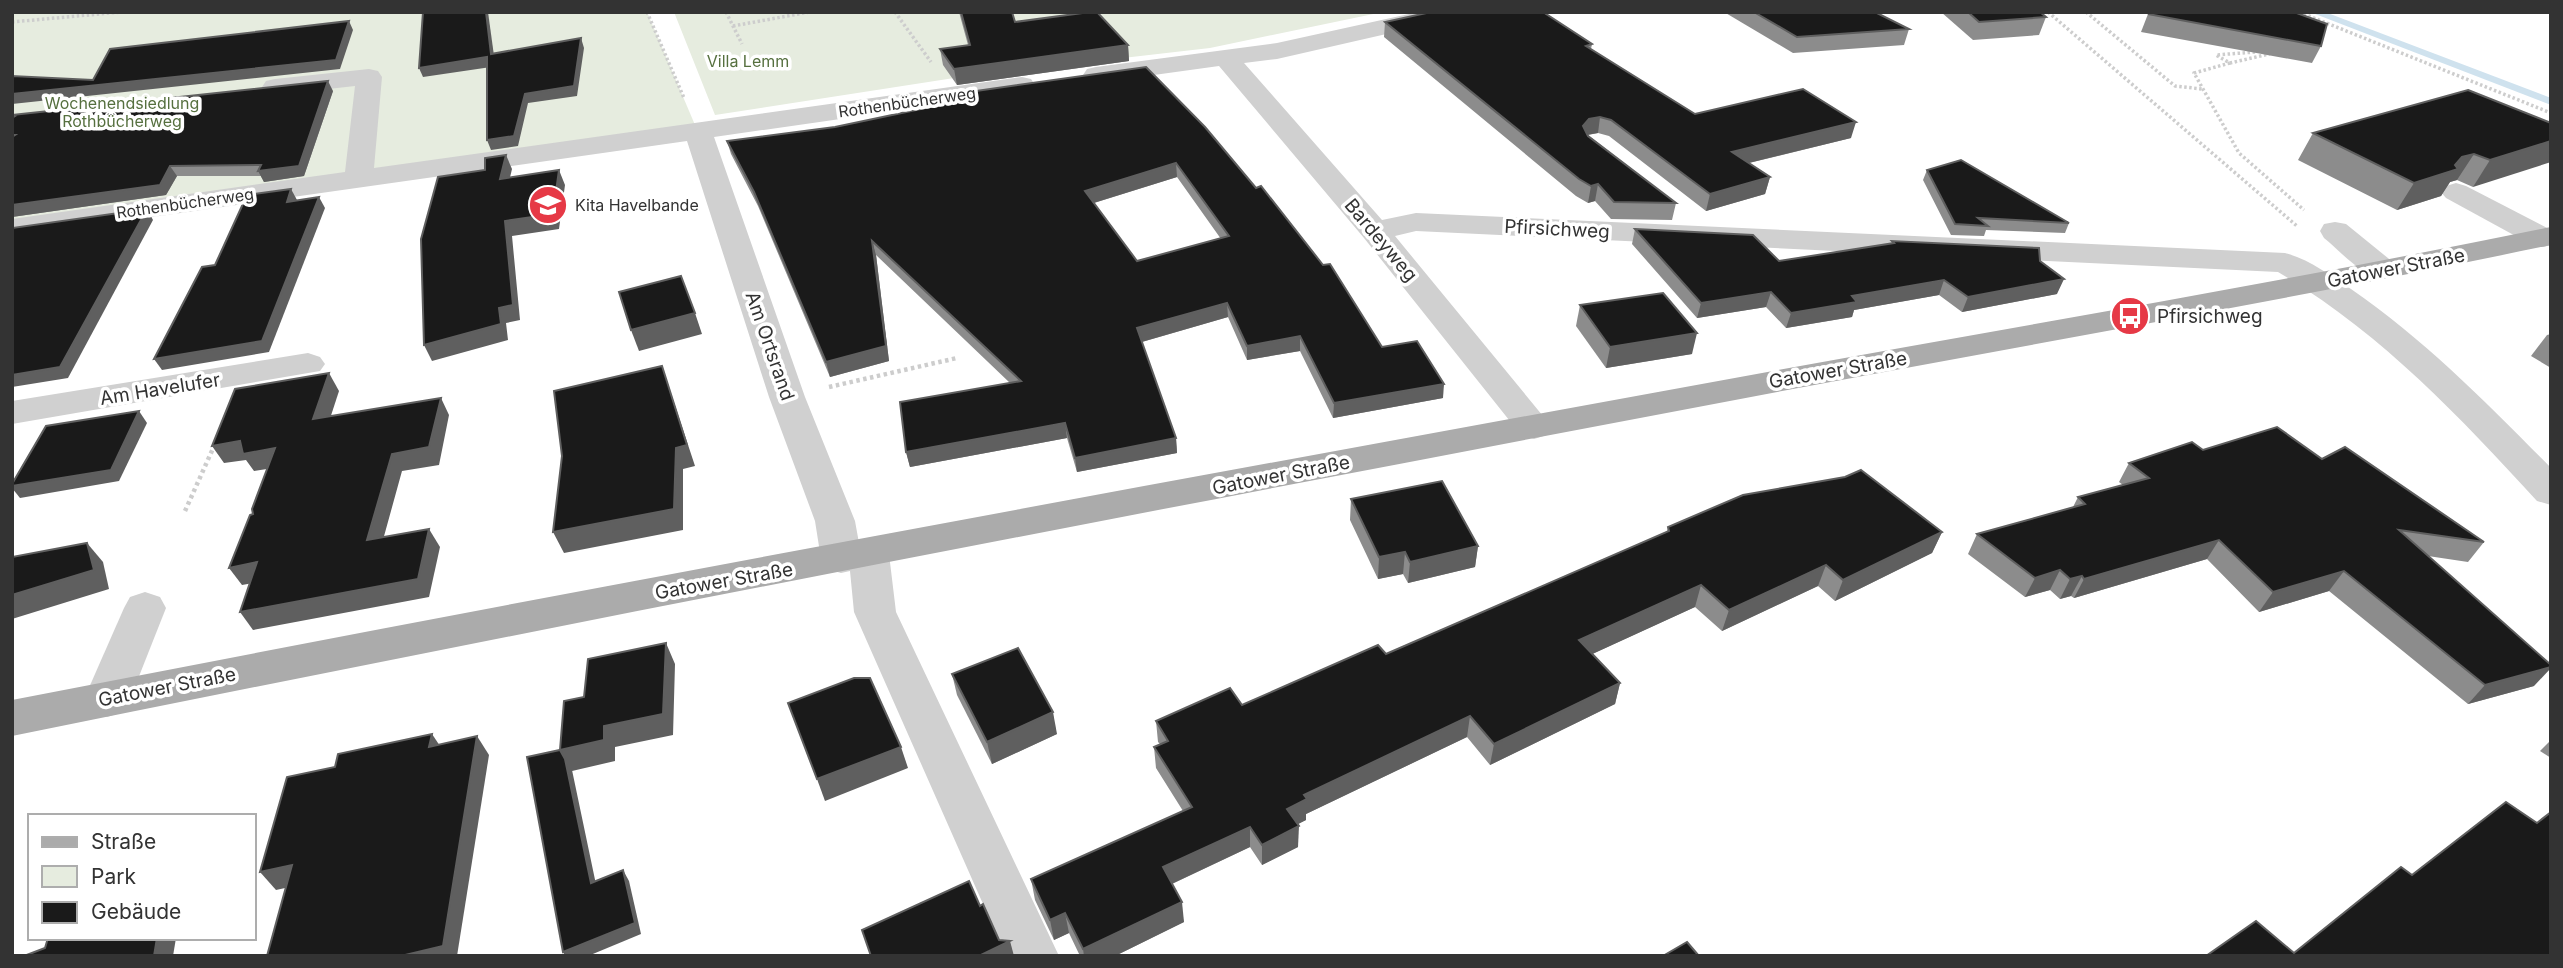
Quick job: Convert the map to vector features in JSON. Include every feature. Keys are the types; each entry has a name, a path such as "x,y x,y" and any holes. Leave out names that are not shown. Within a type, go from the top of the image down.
{"main road":[{"name":"Gatower Straße","path":"12,718 421,636 1534,427 2323,283 2547,237"}],"street":[{"name":"Rothenbücherweg","path":"12,228 1224,56 1277,51 1452,12"},
{"name":"Bardeyweg","path":"1224,56 1375,231 1534,427"},
{"path":"246,90 369,77 359,178"},
{"name":"Am Ortsrand","path":"698,132 787,397 835,521 855,556 875,612 1033,956"},
{"path":"2456,192 2547,237"},
{"path":"1676,205 1715,236"},
{"name":"Pfirsichweg","path":"1375,231 1416,222 2285,263 2323,283 2382,325 2489,427 2551,492"},
{"path":"2335,231 2383,270"},
{"name":"Am Havelufer","path":"12,413 308,364"},
{"path":"107,699 145,608"}],"path":[{"path":"12,22 121,12"},
{"path":"647,12 698,132"},
{"path":"726,12 742,44"},
{"path":"733,26 809,12"},
{"path":"895,12 932,64"},
{"path":"2048,12 2301,229"},
{"path":"2086,12 2175,86 2202,89"},
{"path":"2298,12 2551,113"},
{"path":"2256,48 2269,54 2194,73 2238,153 2309,214"},
{"path":"2230,63 2216,55 2262,51"},
{"path":"787,397 957,358"},
{"path":"185,512 244,375"}],"green space":[{"name":"Wochenendsiedlung Rothbücherweg","path":"12,12 647,12 698,132 12,228"},
{"name":"Villa Lemm","path":"674,12 1383,12 1210,48 967,76 715,115"}],"building":[{"path":"423,12 486,12 491,54 581,38 574,86 525,94 514,136 487,140 487,57 419,68"},
{"path":"961,12 1012,12 1015,22 1097,12 1128,45 954,69 940,49 970,45"},
{"path":"1431,12 1543,12 1592,44 1586,46 1695,114 1803,89 1856,122 1732,152 1770,177 1710,194 1611,120 1600,117 1589,119 1583,126 1588,136 1676,203 1614,202 1598,184 1591,186 1579,179 1385,22"},
{"path":"1754,12 1875,12 1909,29 1797,37"},
{"path":"1968,12 2040,12 2046,17 1979,22"},
{"path":"2294,12 2327,24 2321,46 2148,14"},
{"path":"349,21 336,60 12,94 12,76 93,80 110,49"},
{"path":"1146,67 1205,127 1256,188 1261,186 1323,265 1330,264 1382,347 1417,341 1444,384 1334,403 1300,336 1247,346 1227,303 1137,328 1176,438 1075,458 1065,423 906,452 900,402 1021,381 872,241 886,346 826,362 754,192 727,141 835,127 973,98 969,92","holes":["1176,163 1229,236 1137,261 1085,191"]},
{"path":"328,81 299,166 258,171 261,165 170,166 160,185 12,205 12,137 15,135 12,135 12,118 15,116 12,115"},
{"path":"2468,90 2551,123 2551,141 2490,160 2474,154 2462,157 2455,165 2458,169 2414,183 2313,133"},
{"path":"506,155 500,179 559,170 553,214 505,221 513,305 499,308 501,324 424,345 421,239 438,177 485,170 485,158"},
{"path":"1961,160 2069,223 1978,218 1988,226 1955,224 1927,170"},
{"path":"291,189 287,202 319,197 262,341 154,359 202,267 215,265 247,195"},
{"path":"147,209 60,367 12,375 12,228"},
{"path":"1635,229 1753,235 1779,261 1894,243 1892,241 2039,248 2040,261 2064,279 1968,297 1944,280 1852,296 1857,302 1791,313 1771,292 1701,303"},
{"path":"681,276 695,313 631,330 619,292"},
{"path":"1663,293 1697,333 1610,347 1580,305"},
{"path":"662,366 687,445 676,448 674,509 553,532 562,456 554,391"},
{"path":"329,373 313,419 441,398 429,447 392,454 367,540 429,529 418,579 240,612 257,562 229,568 250,515 253,514 252,509 275,448 243,454 240,441 212,446 235,389"},
{"path":"139,411 111,470 12,486 46,426"},
{"path":"2277,427 2322,459 2345,447 2484,542 2399,530 2551,667 2485,685 2344,571 2273,592 2219,540 2084,579 2082,576 2070,579 2060,570 2035,578 1977,534 2085,504 2078,497 2149,478 2129,463 2192,442 2203,450"},
{"path":"1861,470 1942,532 1843,580 1826,565 1729,610 1701,585 1579,640 1620,683 1494,744 1470,716 1304,795 1307,799 1287,809 1299,826 1262,845 1250,827 1163,867 1182,902 1083,949 1065,913 1050,920 1031,879 1192,807 1154,747 1168,741 1156,721 1230,688 1242,705 1378,645 1386,654 1669,531 1668,527 1743,495 1845,477"},
{"path":"1442,481 1478,546 1410,562 1405,552 1379,557 1351,499"},
{"path":"87,543 94,570 12,595 12,557"},
{"path":"666,643 663,714 604,726 604,740 560,750 564,701 584,697 588,659"},
{"path":"1018,648 1053,712 987,742 952,674"},
{"path":"854,678 870,678 901,747 817,779 788,703"},
{"path":"432,734 429,747 477,736 443,946 401,956 267,956 292,865 260,872 287,777 335,767 338,754"},
{"path":"560,750 565,759 591,883 623,870 635,923 563,952 527,757"},
{"path":"2506,802 2537,823 2551,812 2551,956 2206,956 2256,921 2294,953 2401,867 2412,875"},
{"path":"969,881 999,940 1010,941 979,956 871,956 862,930"},
{"path":"47,940 157,940 154,956 24,956 45,948"},
{"path":"1687,942 1699,956 1663,956"}],"waterway":[{"path":"2315,12 2551,102"}],"place":[{"name":"Kita Havelbande","path":"548,205"},
{"name":"Pfirsichweg","path":"2130,316"}]}
